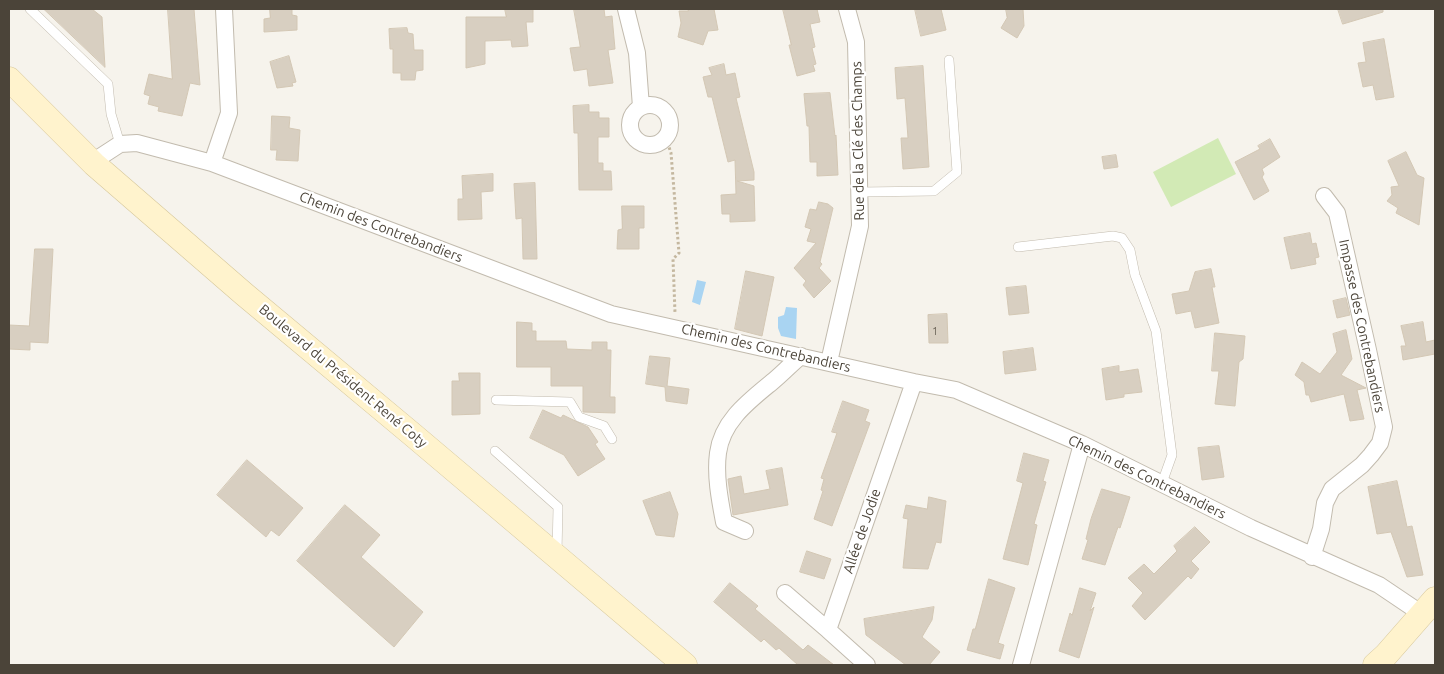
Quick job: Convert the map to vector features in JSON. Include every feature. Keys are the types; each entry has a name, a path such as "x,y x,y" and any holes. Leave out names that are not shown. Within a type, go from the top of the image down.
{"main road":[{"name":"Boulevard du Président René Coty","path":"9,79 94,164 244,294 685,665"},
{"path":"1376,665 1429,607"}],"street":[{"path":"212,163 229,113 224,9"},
{"path":"626,9 637,52 641,107"},
{"name":"Rue de la Clé des Champs","path":"828,362 860,226 856,42 848,9"},
{"path":"648,104 654,105 661,107 666,112 670,124 669,130 666,138 660,143 648,145 634,138 630,132 629,121 633,112 641,107 648,104"},
{"name":"Chemin des Contrebandiers","path":"120,144 137,143 212,163 611,314 956,390 1082,444 1312,557 1429,607"},
{"path":"94,164 100,157 120,144"},
{"name":"Impasse des Contrebandiers","path":"1312,557 1321,529 1325,503 1332,489 1362,465 1371,455 1380,443 1384,427 1337,213 1324,196"},
{"path":"745,531 724,522 718,484 718,453 728,424 750,399 801,356"},
{"name":"Allée de Jodie","path":"828,630 914,382"},
{"path":"1021,665 1082,444"},
{"path":"785,593 867,665"}],"lane":[{"path":"30,9 108,84 112,114 120,144"},
{"path":"860,192 934,191 957,172 949,60"},
{"path":"1018,247 1113,236 1122,238 1130,250 1135,275 1156,331 1172,455 1162,483"},
{"path":"496,400 570,402 579,417 604,426 612,439"},
{"path":"495,452 558,507 557,556"}],"path":[{"path":"666,138 671,153 679,254 673,259 676,328"}],"green space":[{"path":"1218,138 1236,174 1171,207 1153,172"}],"water":[{"path":"697,280 706,282 700,305 692,302"},
{"path":"786,307 797,308 796,339 781,336 778,328 778,317 784,315"}],"building":[{"path":"44,9 92,9 102,17 105,67"},
{"path":"168,9 194,9 200,85 190,83 182,116 158,111 159,107 148,104 150,96 144,94 149,74 172,79"},
{"path":"270,9 292,9 292,15 297,16 297,30 264,32 264,19 270,18"},
{"path":"505,9 533,9 533,22 526,22 528,46 512,47 511,40 485,41 485,64 466,68 466,17 506,17"},
{"path":"574,9 604,9 605,17 612,16 615,49 608,50 613,83 589,86 587,69 574,71 570,48 580,47"},
{"path":"688,9 714,9 718,30 708,31 703,45 678,37 681,23 679,11 688,11"},
{"path":"783,9 817,9 820,22 810,24 815,47 812,48 816,64 813,65 815,71 797,76"},
{"path":"915,9 941,9 946,30 921,36"},
{"path":"1006,9 1023,9 1024,26 1017,38 1001,28 1007,18"},
{"path":"1338,9 1383,9 1383,12 1343,24"},
{"path":"407,28 408,33 413,34 414,50 423,50 423,70 416,71 415,80 401,80 401,73 393,73 393,49 390,49 389,29"},
{"path":"1384,39 1394,97 1376,100 1373,85 1363,87 1358,63 1366,62 1363,43"},
{"path":"289,56 296,82 292,83 293,86 277,88 270,62"},
{"path":"724,64 726,75 735,73 740,97 736,98 754,172 754,180 737,181 754,186 755,221 730,222 730,214 722,214 721,195 736,194 735,160 728,162 712,97 708,97 703,77 712,75 709,68"},
{"path":"923,66 929,167 903,169 901,138 908,138 905,98 897,99 895,68"},
{"path":"830,93 836,135 838,175 817,176 817,162 810,162 809,126 807,126 804,94"},
{"path":"589,105 589,112 599,112 599,118 609,118 609,137 598,137 598,163 603,163 603,171 611,171 612,190 579,190 578,133 574,133 573,106"},
{"path":"272,116 290,117 289,128 300,130 298,161 276,160 277,150 271,150"},
{"path":"1270,139 1280,157 1262,169 1264,174 1262,177 1269,191 1254,200 1235,162 1260,149 1258,146"},
{"path":"1406,152 1417,175 1424,178 1419,225 1396,213 1398,208 1387,201 1392,195 1391,187 1399,186 1388,161"},
{"path":"1116,155 1118,167 1104,169 1102,157"},
{"path":"493,174 493,191 481,192 482,219 458,220 458,199 463,199 462,176"},
{"path":"535,183 537,259 523,259 522,218 516,219 514,184"},
{"path":"819,202 828,204 833,208 820,262 822,264 819,268 831,281 814,298 803,285 806,281 794,268 816,243 807,241 811,229 805,227 810,209 816,210"},
{"path":"622,206 644,206 644,228 639,228 639,249 617,249 618,230 622,229"},
{"path":"1310,233 1312,244 1316,243 1319,257 1315,258 1316,264 1291,269 1284,238"},
{"path":"35,249 53,249 48,343 30,342 30,350 9,349 9,325 29,326"},
{"path":"1211,269 1215,287 1212,287 1219,323 1195,328 1191,311 1176,314 1172,294 1189,291 1195,272"},
{"path":"746,271 774,277 762,336 735,329"},
{"path":"1026,286 1029,313 1009,315 1006,288"},
{"path":"1346,298 1350,315 1337,318 1333,301"},
{"path":"947,314 948,343 929,343 928,315"},
{"path":"517,322 532,323 532,331 536,331 536,341 566,341 567,349 592,350 592,342 607,342 607,350 611,350 610,397 615,397 615,413 583,412 583,386 551,386 551,367 517,367"},
{"path":"1423,322 1426,342 1435,340 1435,354 1403,360 1401,346 1406,346 1401,326"},
{"path":"1346,330 1352,359 1341,375 1366,388 1357,390 1364,419 1350,421 1344,394 1311,402 1309,395 1306,395 1304,382 1295,375 1302,362 1320,374 1337,352 1333,334"},
{"path":"1215,333 1245,336 1243,359 1239,362 1235,406 1215,404 1219,371 1212,371"},
{"path":"1033,348 1036,370 1005,374 1003,352"},
{"path":"650,356 670,358 667,386 689,389 687,404 666,401 665,387 646,384"},
{"path":"1119,366 1119,372 1138,369 1142,392 1124,394 1124,397 1106,400 1102,369"},
{"path":"459,373 480,373 480,414 452,415 452,381 459,381"},
{"path":"843,401 869,410 865,421 870,423 832,526 814,519 823,491 821,490 824,479 821,478 837,433 832,432"},
{"path":"543,410 561,418 563,415 588,427 598,442 595,444 605,459 578,476 564,455 530,438"},
{"path":"1219,446 1224,477 1202,480 1198,448"},
{"path":"1024,453 1049,460 1043,481 1046,482 1034,524 1037,525 1028,565 1003,559 1023,483 1017,481"},
{"path":"247,460 303,508 279,536 271,530 266,537 217,495"},
{"path":"782,468 788,505 733,515 728,479 741,476 744,494 770,489 766,471"},
{"path":"1397,481 1407,527 1412,526 1423,575 1407,577 1391,532 1377,534 1368,487"},
{"path":"1102,489 1130,497 1105,565 1082,559 1088,540 1086,539 1091,519"},
{"path":"670,492 678,514 674,537 656,535 643,501"},
{"path":"929,497 946,501 941,543 936,542 928,569 903,568 908,519 903,518 906,505 927,509"},
{"path":"345,505 380,535 361,557 423,612 394,647 297,561"},
{"path":"1195,527 1210,542 1191,561 1199,569 1191,579 1188,576 1145,620 1132,606 1143,593 1128,578 1144,564 1154,574 1177,551 1174,546"},
{"path":"807,551 831,559 824,579 800,572"},
{"path":"989,579 1015,588 998,643 1004,645 1000,659 967,650"},
{"path":"730,583 758,606 755,609 803,650 808,645 834,665 798,665 779,648 776,650 764,639 761,642 714,602"},
{"path":"1080,588 1096,593 1090,611 1094,607 1079,658 1059,651 1070,613 1072,615"},
{"path":"934,607 932,620 922,637 940,652 929,665 906,665 866,635 864,619"}]}
